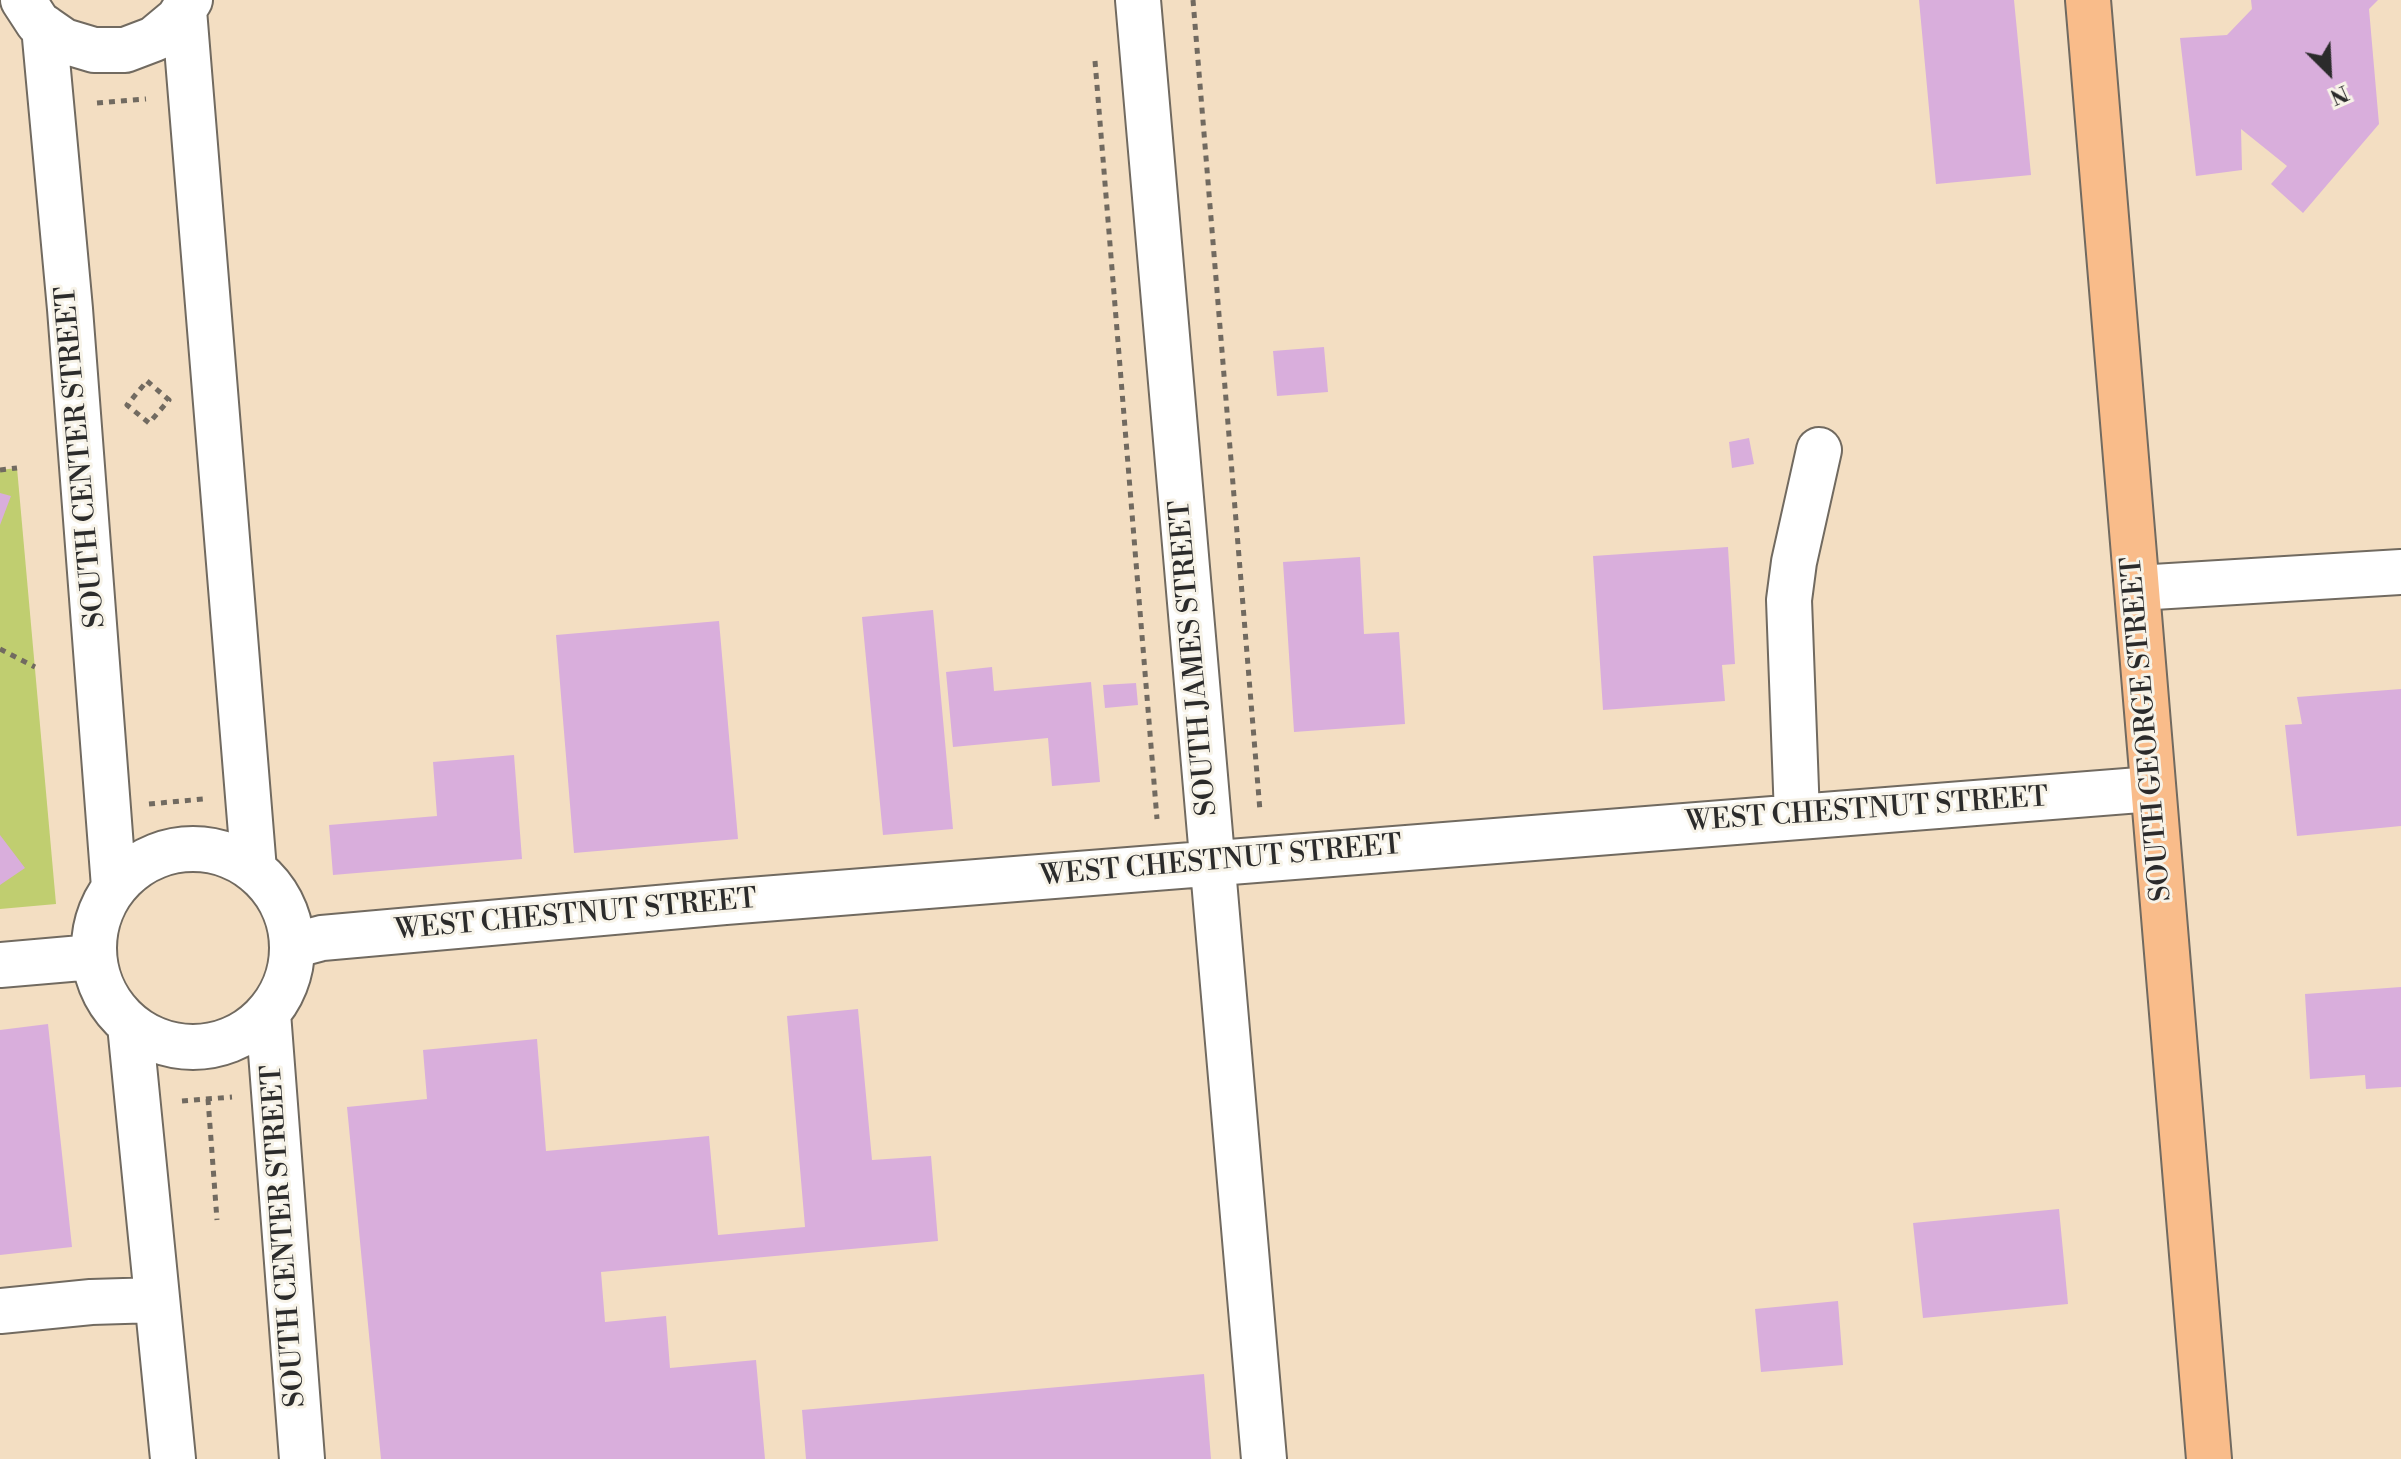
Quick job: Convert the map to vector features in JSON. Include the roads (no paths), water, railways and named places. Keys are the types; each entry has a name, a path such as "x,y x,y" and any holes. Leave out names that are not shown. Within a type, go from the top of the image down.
{"main road":[{"name":"SOUTH GEORGE STREET","path":"2088,0 2209,1459"}],"street":[{"name":"SOUTH JAMES STREET","path":"1138,0 1264,1459"},
{"name":"SOUTH CENTER STREET","path":"34,14 64,41 94,50 125,50 154,39 178,19 187,5"},
{"name":"SOUTH CENTER STREET","path":"187,5 254,870"},
{"name":"SOUTH CENTER STREET","path":"34,14 71,324 114,887"},
{"path":"1797,816 1789,600 1794,562 1819,450"},
{"path":"2137,588 2401,572"},
{"name":"WEST CHESTNUT STREET","path":"292,946 322,938 1213,862 2152,789"},
{"name":"SOUTH CENTER STREET","path":"181,849 207,850 232,857 254,870 270,885 282,903 292,946 289,971 281,993 268,1013 226,1041 201,1047 176,1046 152,1038 130,1025 112,1006 99,982 93,957 94,932 101,908 114,887 133,869 156,856 181,849"},
{"path":"0,965 93,957"},
{"name":"SOUTH CENTER STREET","path":"268,1013 302,1459"},
{"path":"130,1025 173,1459"},
{"path":"0,1311 91,1302 157,1300"}]}
